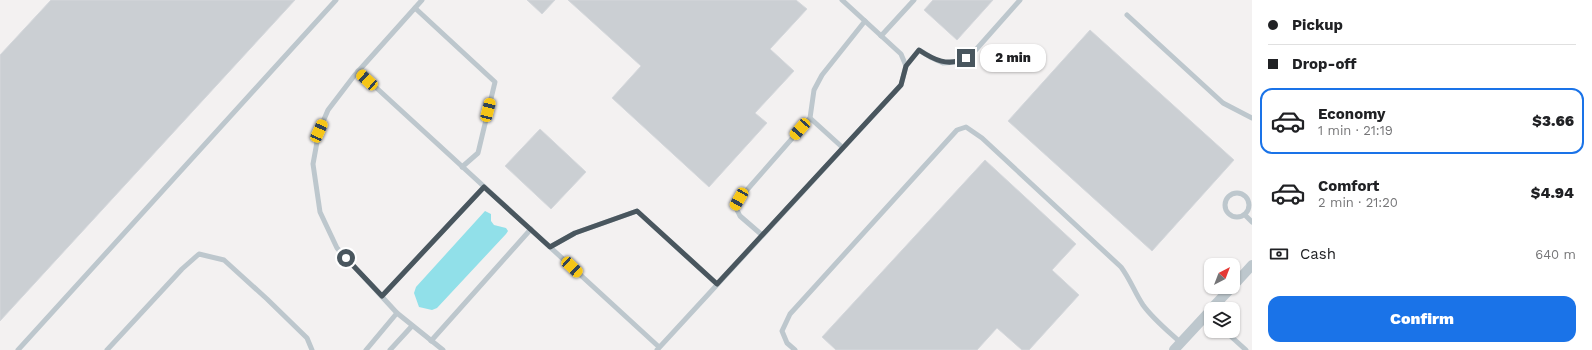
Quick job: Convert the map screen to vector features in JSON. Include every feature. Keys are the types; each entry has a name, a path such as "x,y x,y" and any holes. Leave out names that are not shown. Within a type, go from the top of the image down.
{"street":[{"path":"1240,278 1252,265"},
{"path":"1219,302 1225,294"},
{"path":"1177,346 1204,319"}],"lane":[{"path":"18,350 336,0"},
{"path":"422,0 358,71 328,110 319,131 313,164 320,212 337,248 397,313 443,350"},
{"path":"842,0 901,54 906,66"},
{"path":"881,36 914,0"},
{"path":"358,71 531,229 658,349 842,147 901,85 906,66 919,50 943,63 958,62 973,53 1020,0"},
{"path":"415,8 495,82 478,153 462,167"},
{"path":"1127,15 1223,103 1252,118"},
{"path":"762,235 740,216 735,206 739,199 810,118 814,90 822,75 865,21"},
{"path":"810,118 842,147"},
{"path":"795,350 787,343 782,331 790,314 957,130 966,127 982,138 1121,267 1129,278 1143,305 1177,346"},
{"path":"382,296 484,187"},
{"path":"1235,193 1239,193 1249,200 1249,208 1245,215 1237,218 1227,212 1225,204 1228,197 1235,193"},
{"path":"550,247 575,233 637,211 717,284"},
{"path":"1245,215 1252,222"},
{"path":"431,341 531,229"},
{"path":"107,350 177,274 199,254 224,260 307,338 312,350"},
{"path":"366,350 397,313"},
{"path":"390,350 412,326"},
{"path":"1233,338 1246,350"}],"water":[{"path":"485,211 491,214 491,221 494,225 506,228 508,231 506,234 437,308 432,310 419,307 414,293 416,287"}],"building":[{"path":"51,0 295,0 0,321 0,55"},
{"path":"527,0 555,0 542,14"},
{"path":"568,0 796,0 807,9 770,49 794,71 755,113 767,123 709,187 612,98 641,66"},
{"path":"933,0 993,0 957,40 924,10"},
{"path":"1090,30 1234,160 1152,251 1008,121"},
{"path":"540,129 586,172 551,209 505,166"},
{"path":"985,160 1076,244 1052,270 1079,295 1029,350 1022,350 997,328 977,350 836,350 822,337"}],"route":[{"path":"346,258 382,296 484,187 550,247 575,233 637,211 717,284 875,111 901,85 906,66 919,50 943,63 958,62 966,58"}]}
